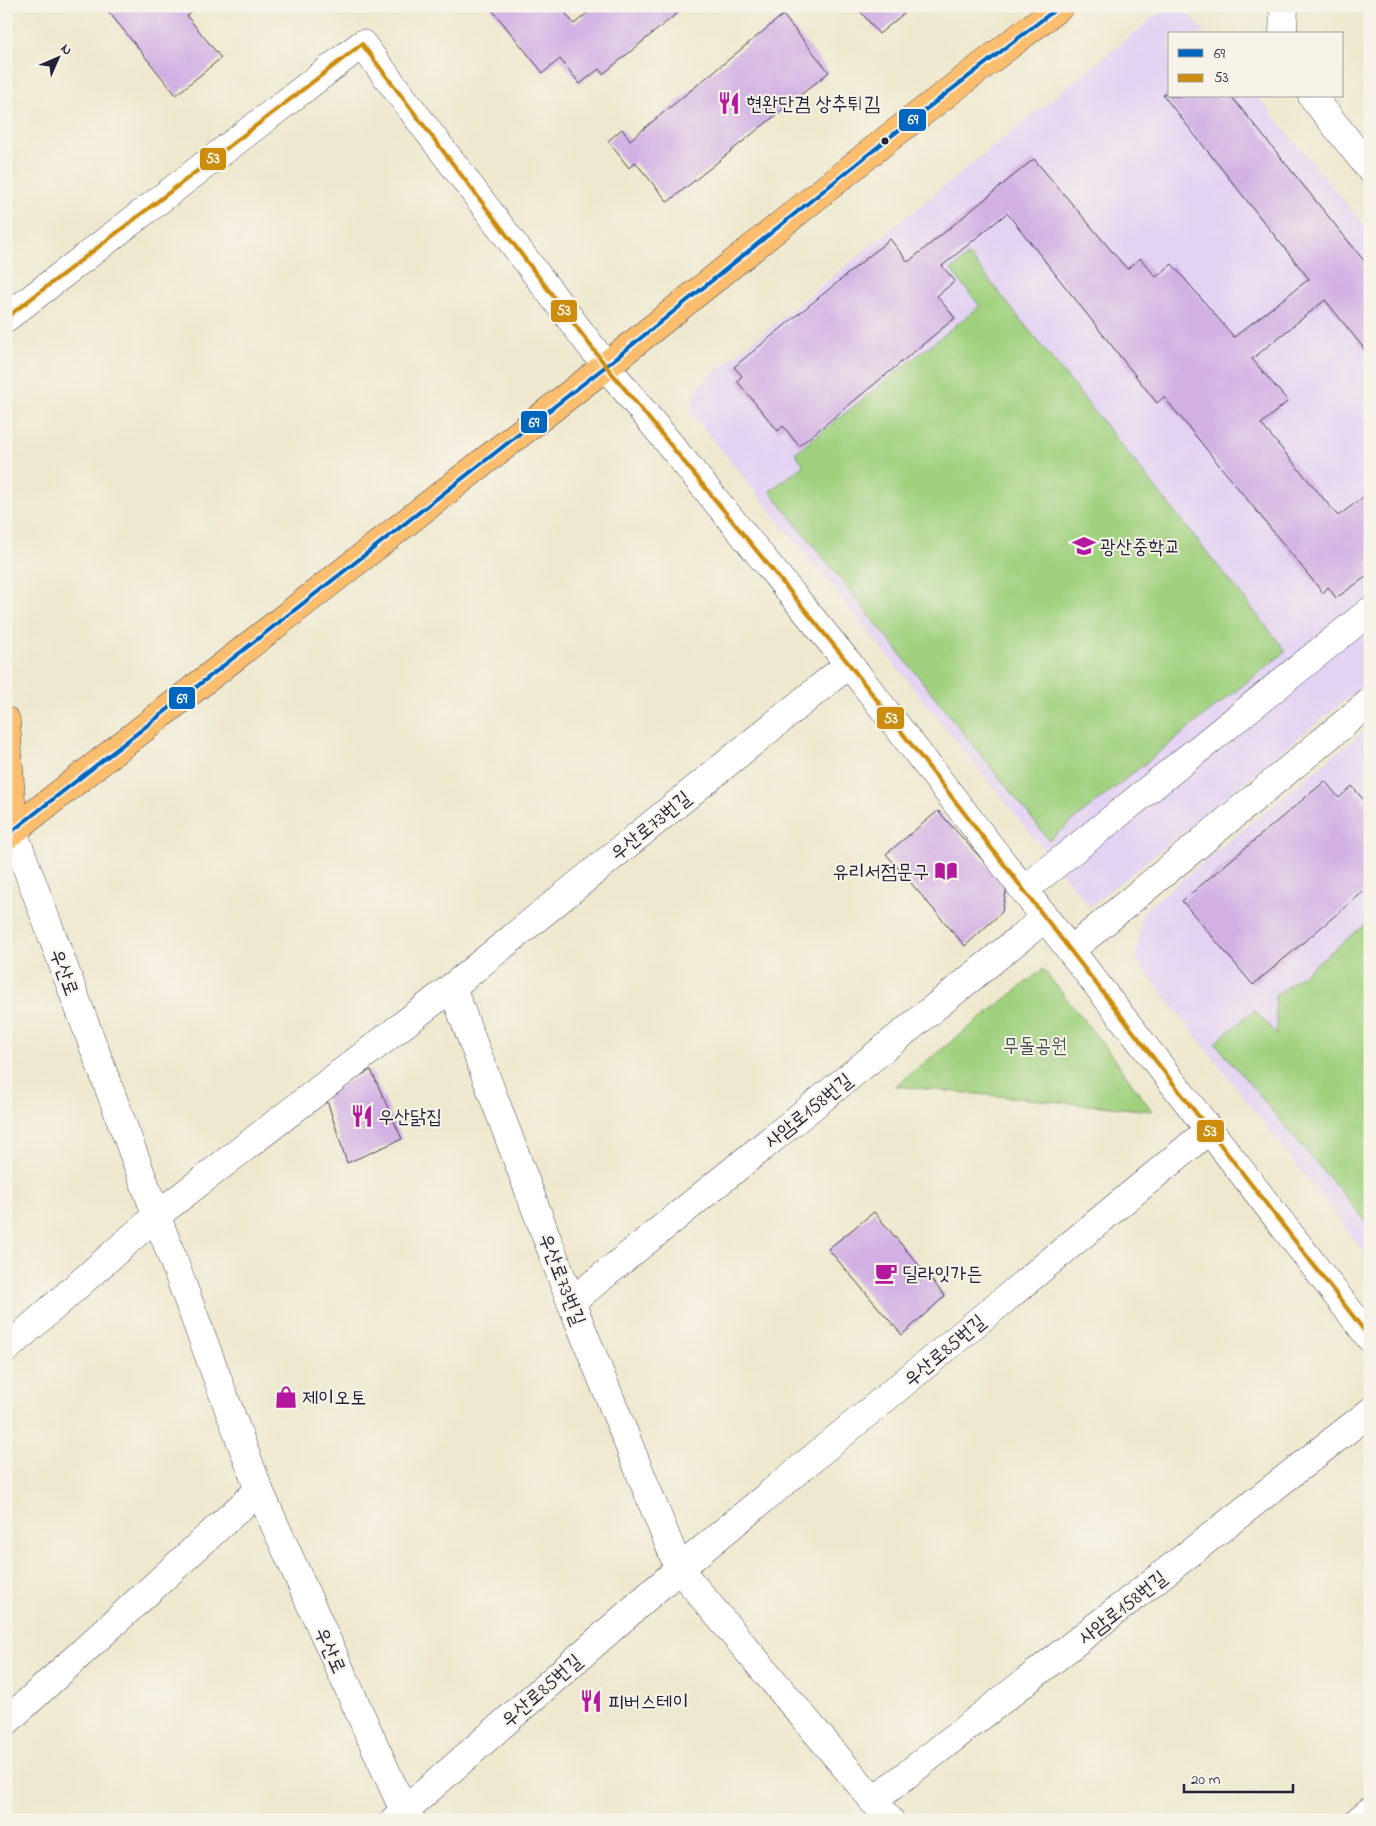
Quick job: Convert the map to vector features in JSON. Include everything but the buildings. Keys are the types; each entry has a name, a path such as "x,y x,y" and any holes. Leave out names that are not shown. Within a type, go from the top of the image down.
{"main road":[{"path":"9,834 606,366 890,137 1060,6"},
{"name":"우산로","path":"6,721 9,834"}],"street":[{"path":"1283,32 1284,6"},
{"path":"6,318 362,44 606,366 849,664 1370,1338"},
{"path":"1314,98 1370,169"},
{"path":"1024,890 1370,611"},
{"name":"우산로73번길","path":"156,1216 452,987 849,664"},
{"path":"1071,950 1370,702"},
{"name":"우산로","path":"9,834 156,1216 258,1490 403,1817"},
{"name":"사암로158번길","path":"571,1302 1045,918"},
{"name":"우산로73번길","path":"452,987 571,1302 679,1569"},
{"name":"우산로85번길","path":"403,1817 679,1569 1209,1130"},
{"path":"6,1349 156,1216"},
{"name":"사암로158번길","path":"882,1811 1370,1412"},
{"path":"6,1722 258,1490"},
{"path":"679,1569 882,1811"},
{"path":"1359,1820 1370,1811"}],"shaded area":[{"name":"광산중학교","path":"1166,7 1187,12 1204,32 1168,32 1168,98 1259,98 1370,232 1370,680 1090,907 690,411 699,385"},
{"path":"1370,726 1370,1259 1136,959 1142,912"}],"green space":[{"path":"969,255 1286,651 1049,840 770,491 804,465 795,453 980,306 951,270"},
{"path":"1370,921 1370,1226 1215,1043 1254,1010 1277,1035 1275,996"},
{"name":"무돌공원","path":"1043,969 1107,1049 1152,1111 895,1086"}],"transit line":[{"name":"69","path":"6,836 606,366 890,137 1060,6"},
{"name":"53","path":"6,318 362,44 606,366 849,664 1370,1338"}],"place":[{"name":"현완단겸 상추튀김","path":"729,103"},
{"name":"광산중학교","path":"1084,546"},
{"name":"유리서점문구","path":"946,871"},
{"name":"우산닭집","path":"362,1116"},
{"name":"딜라잇가든","path":"886,1273"},
{"name":"제이오토","path":"286,1397"},
{"name":"피버스테이","path":"591,1701"}]}
